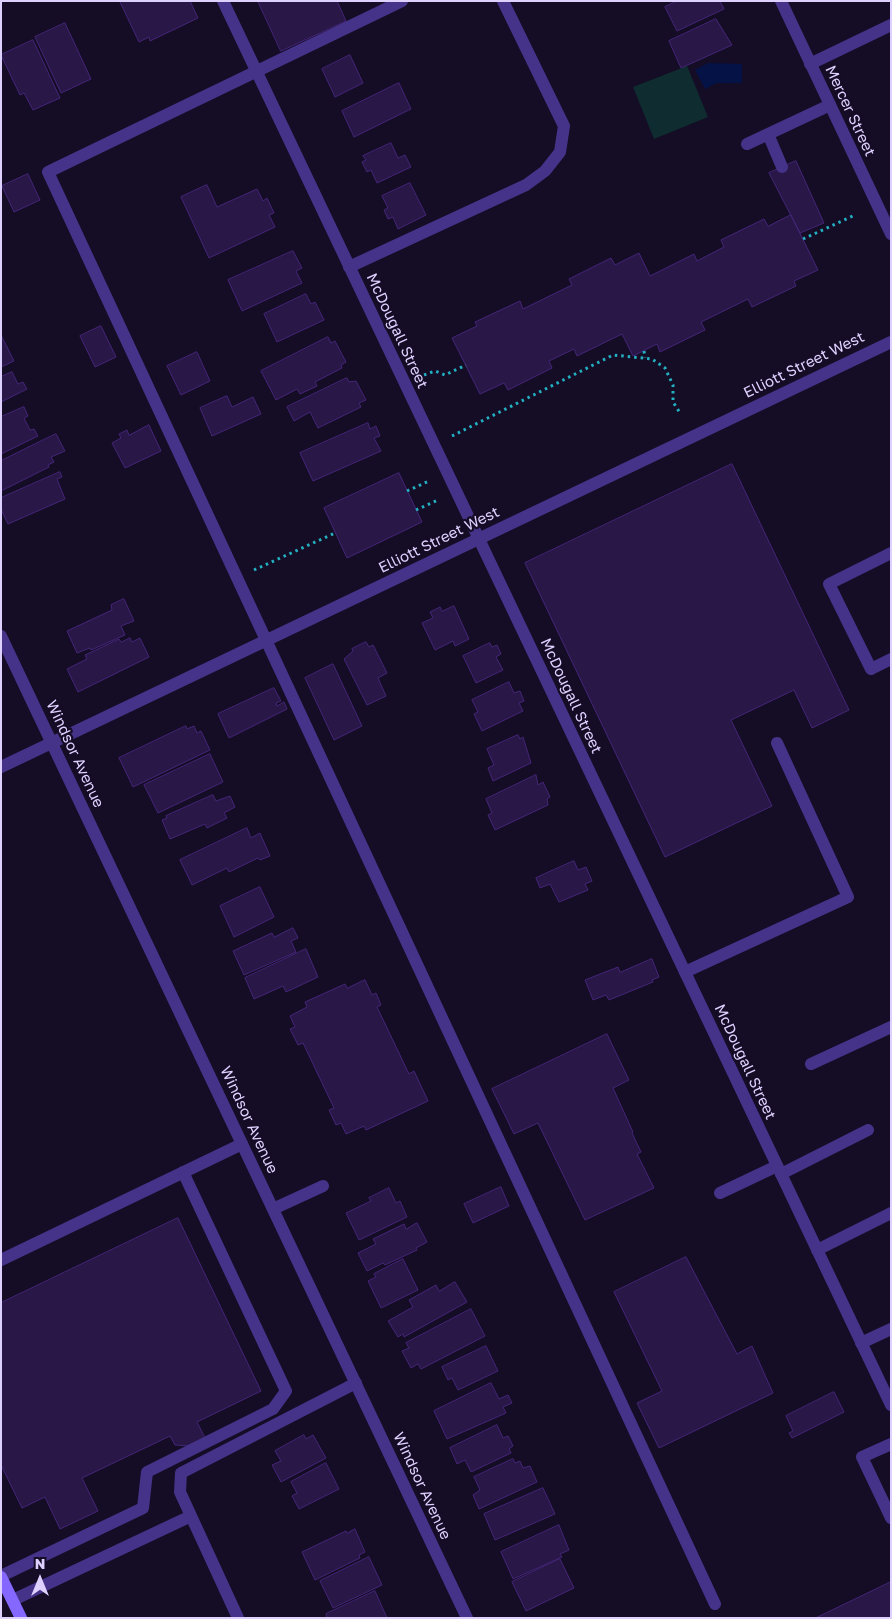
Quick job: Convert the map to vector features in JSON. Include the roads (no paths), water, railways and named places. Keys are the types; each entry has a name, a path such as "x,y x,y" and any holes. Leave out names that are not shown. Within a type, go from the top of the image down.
{"street":[{"name":"McDougall Street","path":"222,1 891,1405"},
{"path":"402,1 48,172 715,1604"},
{"path":"349,267 526,185 545,171 560,152 564,126 502,1"},
{"name":"Mercer Street","path":"781,1 891,234"},
{"path":"810,64 891,26"},
{"path":"747,144 830,104"},
{"path":"768,134 782,167"},
{"name":"Elliott Street West","path":"1,767 891,342"},
{"path":"891,553 829,584 871,669 891,659"},
{"name":"Windsor Avenue","path":"1,636 467,1618"},
{"path":"684,972 848,897 777,743"},
{"path":"811,1064 891,1027"},
{"path":"720,1193 779,1170 868,1130"},
{"path":"1,1260 242,1144"},
{"path":"21,1618 1,1576 143,1508 147,1472 273,1409 286,1391 183,1172"},
{"path":"273,1209 323,1186"},
{"path":"817,1250 891,1213"},
{"path":"861,1343 891,1329"},
{"path":"238,1618 180,1492 182,1473 356,1383"},
{"path":"891,1444 862,1457 891,1518"},
{"path":"13,1600 191,1516"}]}
